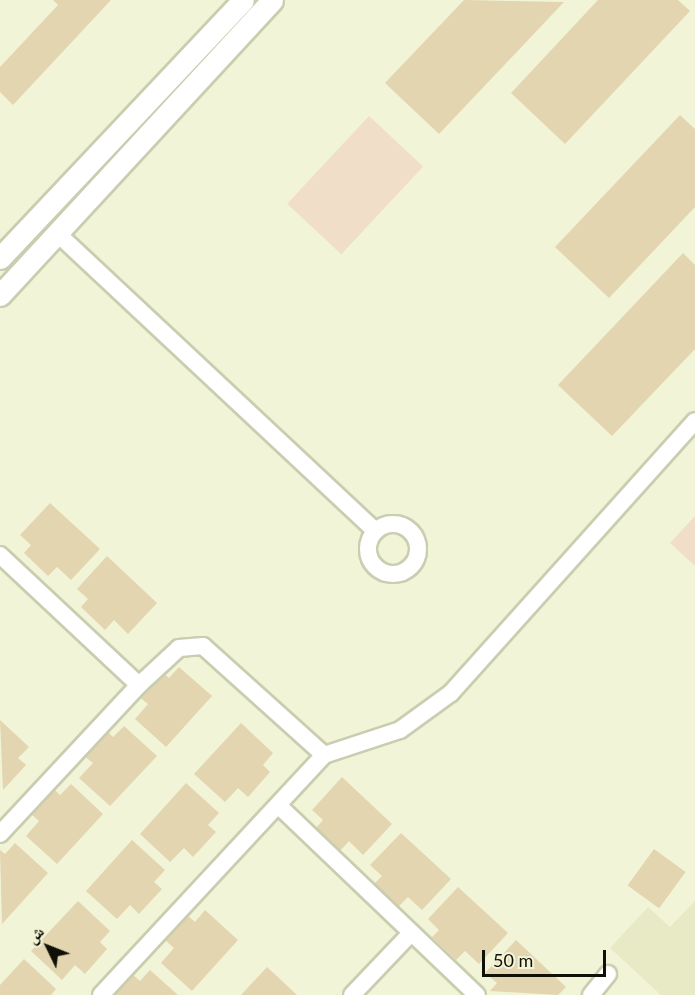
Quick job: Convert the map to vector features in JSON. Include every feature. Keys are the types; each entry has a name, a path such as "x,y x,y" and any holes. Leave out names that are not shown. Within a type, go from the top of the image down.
{"street":[{"path":"0,258 243,0"},
{"path":"0,295 272,0"},
{"path":"57,233 375,531"},
{"path":"101,995 324,755 400,730 451,693 695,421"},
{"path":"2,561 139,685"},
{"path":"0,834 139,685 179,648 203,646 324,755"},
{"path":"278,805 477,995"},
{"path":"352,995 411,933"},
{"path":"591,995 608,974"}],"shaded area":[{"path":"369,116 423,166 341,254 287,204"},
{"path":"695,516 695,566 670,543"},
{"path":"695,901 695,995 661,995 610,948 648,907 670,927"}],"building":[{"path":"53,0 111,0 13,105 0,92 0,67 58,5"},
{"path":"464,0 564,2 439,134 385,83"},
{"path":"598,0 678,0 690,11 565,144 511,93"},
{"path":"680,115 695,129 695,207 609,298 555,247"},
{"path":"683,253 695,265 695,349 612,436 558,385"},
{"path":"50,503 100,549 71,580 57,567 48,576 24,553 31,545 20,535"},
{"path":"107,556 157,603 128,634 114,620 105,630 81,607 88,599 77,589"},
{"path":"179,667 212,696 166,747 135,719 148,704 138,696 161,671 169,678"},
{"path":"0,720 29,747 18,758 26,765 3,790"},
{"path":"241,723 273,753 263,765 270,772 248,797 238,788 225,802 194,774"},
{"path":"124,726 157,756 110,806 79,778 93,763 83,755 106,730 113,737"},
{"path":"342,777 392,824 363,855 349,841 340,851 316,828 323,820 312,810"},
{"path":"186,783 219,813 208,825 216,832 193,857 184,848 170,862 140,834"},
{"path":"71,784 103,814 57,864 26,836 39,821 30,813 53,788 60,795"},
{"path":"401,833 451,879 422,910 408,897 399,906 374,884 382,876 370,865"},
{"path":"132,840 165,870 154,882 162,889 139,914 130,905 117,919 86,891"},
{"path":"15,843 48,873 2,924 0,850 5,854"},
{"path":"654,849 686,872 659,908 628,885"},
{"path":"458,887 508,933 479,964 465,951 456,960 432,937 439,930 428,919"},
{"path":"78,901 110,931 100,942 107,949 85,974 75,965 62,980 31,951"},
{"path":"205,910 238,940 192,991 161,963 174,948 164,939 187,915 195,922"},
{"path":"516,940 566,987 558,995 490,991 497,983 485,973"},
{"path":"24,959 56,989 51,995 0,995 0,985"},
{"path":"267,967 297,995 241,995"},
{"path":"150,970 178,995 113,995 132,974 140,981"}]}
